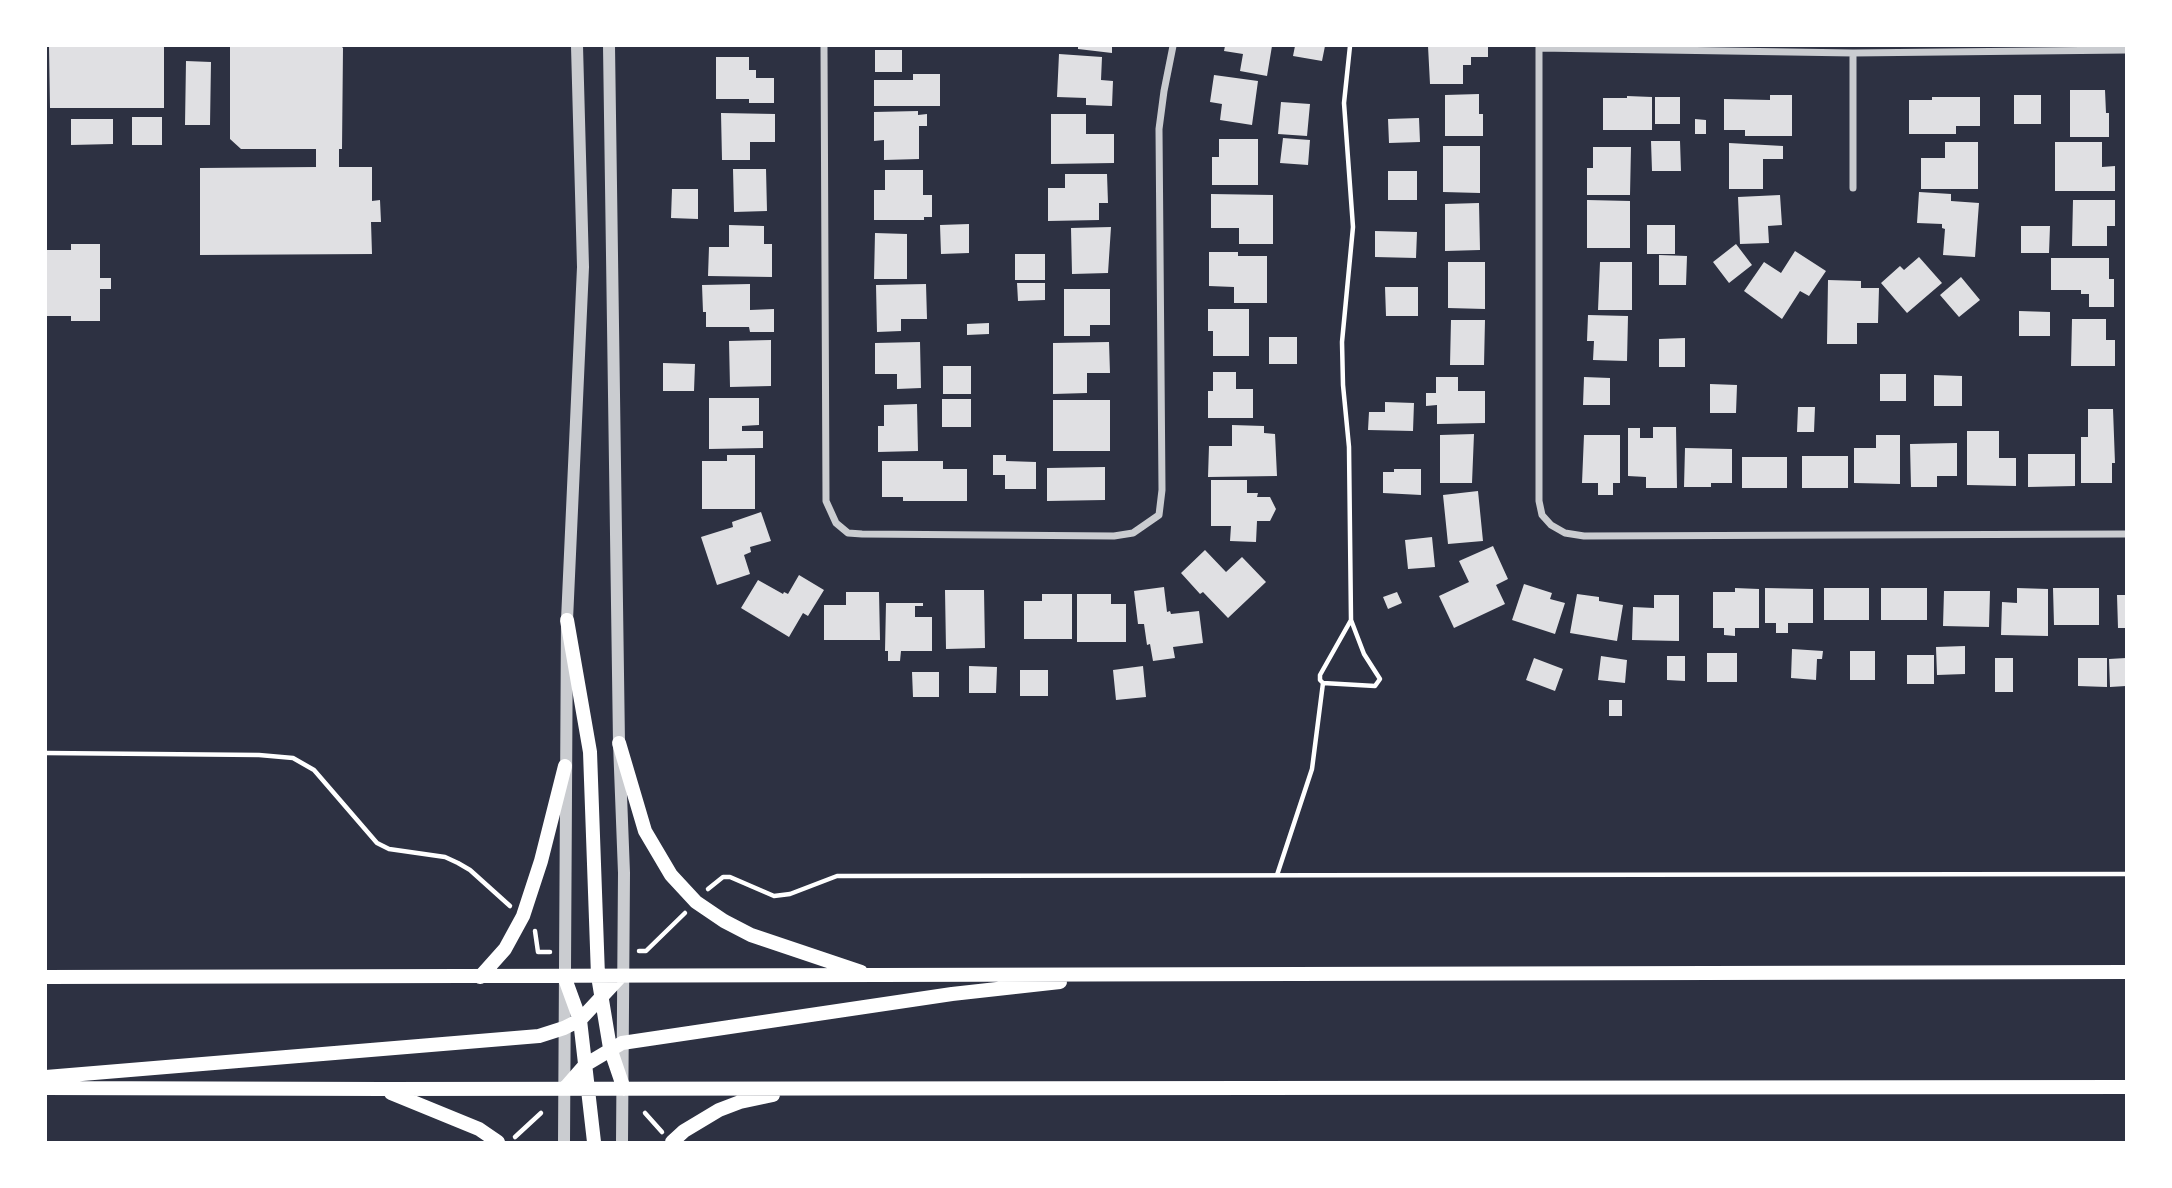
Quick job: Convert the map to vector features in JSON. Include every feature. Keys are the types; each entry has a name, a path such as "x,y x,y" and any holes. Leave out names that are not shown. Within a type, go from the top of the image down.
{"main road":[{"path":"567,620 590,752 597,976 601,1000 616,1045 624,1089"},
{"path":"619,743 645,831 670,875 696,902 724,921 751,934 872,976"},
{"path":"480,977 505,949 523,916 541,862 565,766"},
{"path":"46,977 2126,972"},
{"path":"564,1088 584,1065 616,1045 952,993 1148,973"},
{"path":"564,976 580,1020 594,1143"},
{"path":"46,1077 539,1036 580,1020 621,976"},
{"path":"46,1088 2126,1087"},
{"path":"669,1139 719,1110 740,1102 802,1088"},
{"path":"383,1089 505,1141"}],"street":[{"path":"564,1143 567,620 583,267 577,46"},
{"path":"609,46 619,743 624,873 616,1045"},
{"path":"824,46 826,502 835,523 848,533 862,534 1101,536 1133,533 1159,515 1162,490 1159,129 1173,46"},
{"path":"2126,50 1853,53 1539,47 1538,502 1542,515 1551,525 1565,533 1584,536 2126,534"},
{"path":"1853,53 1853,188"},
{"path":"622,1143 624,1089"}],"path":[{"path":"1322,683 1375,686 1380,679 1364,654 1351,620 1349,447 1342,342 1353,227 1344,103 1350,46"},
{"path":"1277,875 1312,769 1322,683 1320,676 1351,620"},
{"path":"46,753 259,755 293,758 313,770 377,843 389,849 445,857 458,863 515,909"},
{"path":"705,892 723,877 730,877 774,896 790,894 837,876 2126,874"},
{"path":"646,951 689,909"},
{"path":"505,1141 541,1113"},
{"path":"645,1113 669,1139"}],"building":[{"path":"49,46 164,46 164,108 50,108"},
{"path":"230,46 343,48 342,149 339,149 339,167 372,167 372,201 380,200 381,222 371,222 372,254 200,255 200,168 316,167 316,149 241,149 230,139"},
{"path":"1078,46 1112,46 1112,53 1078,49"},
{"path":"1225,46 1272,46 1267,76 1240,71 1243,54 1224,51"},
{"path":"1295,46 1325,46 1322,61 1293,56"},
{"path":"1428,46 1488,46 1488,57 1471,57 1471,65 1463,65 1463,84 1430,84"},
{"path":"875,50 902,50 902,72 875,72"},
{"path":"1059,54 1102,57 1101,80 1113,81 1112,106 1086,105 1086,98 1057,97"},
{"path":"716,57 749,57 749,70 756,70 756,78 774,78 774,103 749,103 749,99 716,99"},
{"path":"186,61 211,62 210,125 185,125"},
{"path":"913,74 940,74 940,106 874,106 874,80 913,80"},
{"path":"1214,75 1258,81 1252,125 1220,120 1222,104 1210,102"},
{"path":"2070,90 2105,90 2109,137 2070,137"},
{"path":"1479,94 1483,136 1445,136 1445,95"},
{"path":"1770,95 1792,95 1792,136 1745,136 1745,130 1724,130 1724,99 1770,100"},
{"path":"2014,95 2041,95 2041,124 2014,124"},
{"path":"1652,97 1652,130 1603,130 1603,98"},
{"path":"1655,97 1680,97 1680,124 1655,124"},
{"path":"1932,97 1980,97 1980,126 1956,126 1956,134 1909,134 1909,100 1932,100"},
{"path":"1281,102 1310,104 1307,136 1278,134"},
{"path":"918,111 918,115 927,114 927,126 919,126 919,159 884,160 884,140 874,141 874,112"},
{"path":"721,113 775,114 775,142 750,142 750,160 722,160"},
{"path":"1051,114 1086,114 1086,134 1114,134 1114,163 1051,164"},
{"path":"132,117 162,117 162,145 132,145"},
{"path":"1419,118 1420,142 1389,143 1388,119"},
{"path":"71,119 113,119 113,144 71,145"},
{"path":"1695,119 1706,120 1706,134 1695,134"},
{"path":"1283,138 1310,140 1308,165 1280,163"},
{"path":"1219,139 1258,139 1258,185 1212,185 1212,157 1219,157"},
{"path":"1651,141 1680,141 1681,171 1652,171"},
{"path":"1945,142 1978,142 1978,189 1921,189 1921,158 1945,158"},
{"path":"2055,142 2102,142 2102,167 2115,166 2115,191 2055,191"},
{"path":"1729,143 1783,146 1783,159 1763,159 1763,189 1729,189"},
{"path":"1443,146 1480,146 1480,193 1443,192"},
{"path":"1593,147 1631,147 1630,195 1587,195 1587,168 1593,168"},
{"path":"733,169 766,169 767,211 734,212"},
{"path":"885,170 923,170 923,195 932,195 932,217 924,217 924,220 874,220 874,190 885,190"},
{"path":"1388,171 1417,171 1417,200 1388,200"},
{"path":"1065,174 1107,174 1108,203 1099,203 1099,220 1048,221 1048,188 1065,188"},
{"path":"672,189 698,189 698,219 671,218"},
{"path":"1919,192 1951,194 1951,201 1979,203 1975,257 1943,255 1945,229 1942,224 1917,223"},
{"path":"1211,194 1273,195 1273,244 1239,244 1239,228 1211,228"},
{"path":"1780,195 1782,225 1768,226 1769,243 1740,244 1738,197"},
{"path":"1587,200 1630,201 1630,248 1587,248"},
{"path":"2073,200 2115,200 2115,226 2107,226 2107,246 2072,246"},
{"path":"1479,203 1480,250 1445,251 1445,204"},
{"path":"969,224 969,253 941,254 940,225"},
{"path":"729,225 764,226 764,244 772,244 772,277 708,276 709,247 729,247"},
{"path":"1647,225 1675,225 1675,254 1647,254"},
{"path":"2021,226 2050,226 2049,253 2021,253"},
{"path":"1111,227 1108,273 1072,274 1071,228"},
{"path":"1375,231 1417,232 1416,258 1375,257"},
{"path":"875,233 907,234 907,279 874,279"},
{"path":"71,244 100,244 100,278 111,278 111,289 100,289 100,321 71,321 71,316 46,316 46,250 71,250"},
{"path":"1736,244 1752,265 1729,283 1713,262"},
{"path":"1795,251 1826,271 1809,296 1800,291 1782,319 1744,291 1764,262 1781,273"},
{"path":"1209,252 1267,256 1267,303 1234,303 1234,287 1209,286"},
{"path":"1015,254 1045,254 1045,280 1015,280"},
{"path":"1659,255 1687,256 1686,285 1659,285"},
{"path":"1919,257 1942,283 1907,313 1881,283 1900,266 1904,270"},
{"path":"2051,258 2109,258 2109,279 2114,279 2114,307 2089,307 2089,294 2081,294 2081,290 2051,290"},
{"path":"1448,262 1485,262 1485,309 1448,308"},
{"path":"1600,262 1632,262 1632,310 1598,310"},
{"path":"1961,277 1980,300 1959,317 1940,295"},
{"path":"1828,280 1861,281 1861,288 1879,288 1878,323 1857,323 1857,344 1827,344"},
{"path":"1017,283 1045,283 1045,300 1018,301"},
{"path":"750,284 750,310 774,309 774,332 750,332 749,327 706,327 702,285"},
{"path":"926,284 927,319 901,319 901,331 877,332 876,285"},
{"path":"1385,287 1418,287 1418,316 1386,316"},
{"path":"1064,289 1110,289 1110,325 1090,325 1090,336 1064,336"},
{"path":"1208,309 1249,309 1249,356 1213,356 1213,331 1208,331"},
{"path":"2019,311 2050,312 2050,336 2019,336"},
{"path":"1588,315 1628,316 1627,361 1593,360 1594,341 1587,341"},
{"path":"2072,319 2106,319 2106,340 2115,340 2115,366 2071,366"},
{"path":"1451,320 1485,320 1484,365 1450,365"},
{"path":"989,323 989,334 967,335 967,324"},
{"path":"1269,337 1297,337 1297,364 1269,364"},
{"path":"1685,338 1685,367 1659,367 1659,339"},
{"path":"771,340 771,386 730,387 729,341"},
{"path":"920,342 921,388 897,389 897,374 875,374 875,343"},
{"path":"1109,342 1110,373 1087,373 1087,393 1053,394 1053,343"},
{"path":"663,363 695,364 694,391 663,391"},
{"path":"943,366 971,366 971,394 943,394"},
{"path":"1213,372 1236,372 1236,389 1253,389 1253,418 1208,418 1208,391 1213,391"},
{"path":"1880,374 1906,374 1906,401 1880,401"},
{"path":"1934,375 1962,376 1962,406 1934,406"},
{"path":"1436,377 1458,377 1458,391 1485,391 1485,423 1437,424 1437,405 1426,406 1426,393 1436,393"},
{"path":"1584,377 1610,378 1610,405 1583,405"},
{"path":"1710,384 1737,385 1736,413 1710,413"},
{"path":"709,398 759,398 759,425 742,426 742,431 763,431 763,448 709,449"},
{"path":"942,399 971,399 971,427 942,427"},
{"path":"1053,400 1110,400 1110,451 1053,451"},
{"path":"1385,402 1414,403 1413,431 1368,430 1369,412 1385,412"},
{"path":"917,404 918,451 878,452 878,426 884,426 884,405"},
{"path":"1798,407 1815,407 1814,432 1797,432"},
{"path":"2088,409 2113,409 2115,463 2112,463 2112,483 2081,483 2081,437 2088,437"},
{"path":"1232,425 1264,426 1264,433 1275,434 1277,476 1208,477 1209,446 1232,446"},
{"path":"1653,427 1676,427 1677,488 1646,488 1646,477 1628,476 1628,428 1640,428 1640,438 1653,438"},
{"path":"1967,431 1999,431 1999,458 2016,458 2016,486 1967,485"},
{"path":"1474,434 1472,483 1440,483 1440,435"},
{"path":"1584,435 1620,435 1620,483 1613,483 1613,495 1598,495 1598,483 1582,483"},
{"path":"1876,435 1900,435 1900,484 1854,483 1854,448 1876,448"},
{"path":"1957,443 1957,476 1937,476 1937,487 1911,487 1910,444"},
{"path":"1685,448 1732,449 1732,483 1711,483 1711,487 1684,487"},
{"path":"2028,454 2075,454 2075,486 2028,487"},
{"path":"727,455 755,455 755,509 702,509 702,461 727,461"},
{"path":"993,455 1006,455 1006,461 1036,462 1036,489 1005,489 1005,475 993,475"},
{"path":"1802,456 1848,456 1848,488 1802,488"},
{"path":"1742,457 1787,457 1787,488 1742,488"},
{"path":"882,461 943,461 943,469 967,469 967,501 903,501 903,497 882,497"},
{"path":"1105,467 1105,500 1047,501 1047,468"},
{"path":"1394,469 1421,469 1421,495 1383,493 1383,472 1394,472"},
{"path":"1211,480 1247,480 1247,493 1258,493 1257,497 1270,497 1276,509 1270,521 1257,521 1256,542 1230,541 1231,526 1211,526"},
{"path":"1478,491 1483,541 1448,544 1443,495"},
{"path":"761,512 771,541 750,547 751,552 744,555 750,574 717,585 701,537 733,527 732,522"},
{"path":"1432,537 1435,567 1408,569 1405,540"},
{"path":"1493,546 1508,579 1496,585 1505,604 1454,628 1439,596 1469,582 1459,561"},
{"path":"1205,550 1226,572 1242,557 1266,582 1228,618 1181,573"},
{"path":"799,575 824,590 808,616 803,613 789,637 741,608 758,580 783,594 788,594"},
{"path":"1524,584 1552,593 1550,599 1565,603 1555,634 1512,620"},
{"path":"1164,587 1167,612 1170,611 1171,614 1199,611 1203,643 1173,647 1175,658 1153,661 1144,624 1138,624 1134,591"},
{"path":"1735,588 1759,589 1759,628 1735,628 1735,636 1724,635 1724,628 1713,628 1713,592 1735,592"},
{"path":"1765,588 1813,589 1813,623 1788,623 1788,633 1776,633 1776,623 1765,623"},
{"path":"1824,588 1869,588 1869,620 1824,620"},
{"path":"1881,588 1927,588 1927,620 1881,620"},
{"path":"2017,588 2048,589 2048,636 2001,635 2002,602 2017,603"},
{"path":"2053,588 2099,588 2099,625 2054,625"},
{"path":"945,590 984,590 985,648 946,649"},
{"path":"1944,591 1990,591 1989,627 1943,626"},
{"path":"846,592 879,592 880,640 824,640 824,605 846,605"},
{"path":"1397,592 1402,603 1388,609 1383,597"},
{"path":"1042,594 1072,594 1072,639 1024,639 1024,601 1042,601"},
{"path":"1077,594 1111,594 1111,604 1126,604 1126,642 1077,642"},
{"path":"1577,594 1599,597 1599,601 1623,605 1617,641 1570,633"},
{"path":"1654,595 1679,595 1679,641 1632,640 1633,607 1654,608"},
{"path":"2117,595 2126,595 2126,628 2118,628"},
{"path":"886,603 923,603 923,606 915,606 915,617 932,617 932,651 901,651 900,661 888,661 888,651 885,651"},
{"path":"1965,646 1965,674 1937,675 1936,647"},
{"path":"1792,649 1823,651 1822,659 1817,659 1816,680 1791,678"},
{"path":"1850,651 1875,651 1875,680 1850,680"},
{"path":"1707,653 1737,653 1737,682 1707,682"},
{"path":"1907,655 1934,655 1934,684 1907,684"},
{"path":"1601,656 1627,660 1625,683 1598,680"},
{"path":"1667,656 1685,656 1685,681 1667,680"},
{"path":"1534,658 1563,669 1555,691 1526,680"},
{"path":"1995,658 2013,658 2013,692 1995,692"},
{"path":"2078,658 2107,658 2107,687 2078,686"},
{"path":"2126,658 2126,686 2110,687 2109,659"},
{"path":"969,666 997,667 996,693 969,693"},
{"path":"1143,666 1146,697 1116,700 1113,670"},
{"path":"1020,670 1048,670 1048,696 1020,696"},
{"path":"912,672 939,672 939,697 913,697"},
{"path":"1609,700 1622,700 1622,716 1609,716"}]}
